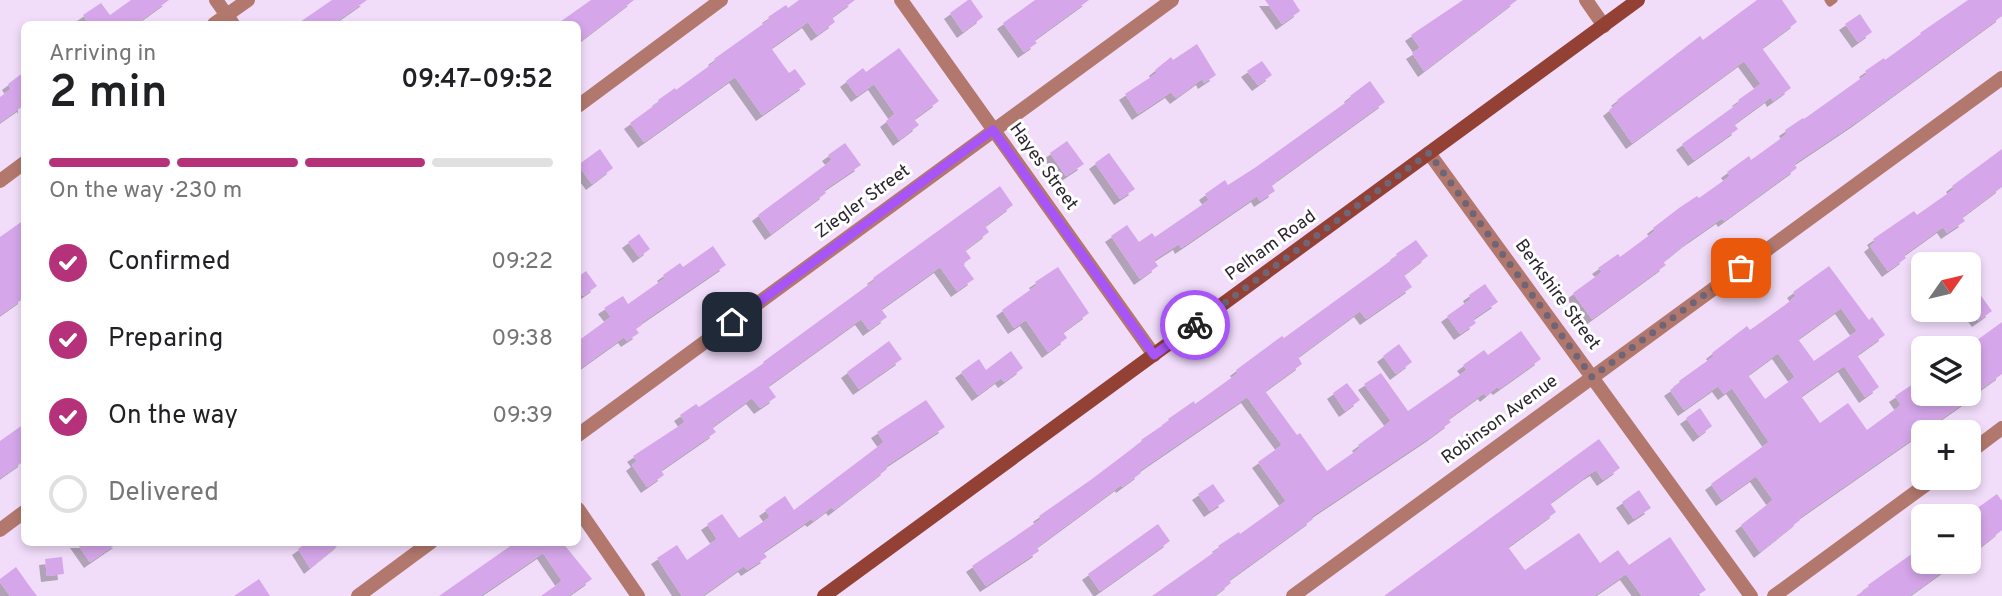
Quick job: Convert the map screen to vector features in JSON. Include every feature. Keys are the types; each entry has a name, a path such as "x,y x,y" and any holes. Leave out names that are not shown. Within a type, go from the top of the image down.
{"main road":[{"name":"Pelham Road","path":"828,595 1638,0"}],"street":[{"path":"216,0 230,20 248,0"},
{"path":"581,104 721,0"},
{"name":"Hayes Street","path":"901,0 1154,355"},
{"name":"Ziegler Street","path":"581,433 1172,0"},
{"path":"1586,0 1604,26"},
{"name":"Robinson Avenue","path":"1293,596 2002,78"},
{"name":"Berkshire Street","path":"1429,153 1751,596"},
{"path":"0,181 21,165"},
{"path":"1981,444 2002,429"},
{"path":"1774,596 1919,490"},
{"path":"581,513 638,596"},
{"path":"0,530 21,514"},
{"path":"358,596 426,546"}],"lane":[{"path":"1828,0 1830,3 1834,0"}],"building":[{"path":"131,0 169,0 140,21 87,21 83,15 101,3 110,15"},
{"path":"332,0 367,0 337,21 301,21"},
{"path":"591,0 634,0 581,41 581,21 561,21"},
{"path":"799,0 855,0 832,17 835,22 817,35 808,22 771,48 789,73 795,69 806,84 762,115 735,77 644,142 630,123 659,102 658,100 716,61 714,59 770,19 768,17"},
{"path":"971,0 983,17 963,32 950,13"},
{"path":"1035,0 1089,0 1034,40 1037,43 1024,52 1003,23"},
{"path":"1265,0 1293,0 1300,11 1282,24"},
{"path":"1463,0 1517,0 1424,71 1412,53 1420,48 1411,35"},
{"path":"1757,0 1782,0 1797,22 1762,48 1791,88 1773,101 1771,97 1734,124 1738,129 1694,160 1682,144 1761,84 1744,61 1632,143 1609,110 1619,102 1617,100 1700,36 1703,40"},
{"path":"1968,0 2002,0 2002,16 1794,164 1797,168 1724,221 1722,218 1689,241 1663,262 1666,265 1592,319 1573,293 1602,272 1598,268 1618,254 1620,257 1655,231 1653,228 1679,208 1697,196 1699,198 1730,176 1727,172 1749,156 1751,160 1787,134 1785,130 1867,74 1865,71 1884,58 1885,60"},
{"path":"1860,14 1872,32 1858,42 1845,24"},
{"path":"1197,44 1216,75 1204,83 1202,79 1176,98 1171,92 1138,114 1125,94 1157,73 1155,70 1171,57 1173,60"},
{"path":"899,48 939,101 914,119 919,125 899,140 886,121 895,114 874,84 857,96 846,81 863,68 866,72"},
{"path":"1262,61 1272,75 1258,85 1247,71"},
{"path":"21,74 21,107 0,122 0,97 11,89 8,84"},
{"path":"1370,81 1385,102 1276,181 1272,186 1275,191 1260,201 1257,196 1181,248 1179,244 1154,260 1158,266 1140,279 1111,236 1127,225 1139,242 1152,233 1155,237 1209,200 1205,194 1225,180 1228,185 1256,167 1352,98 1350,96"},
{"path":"1067,141 1084,164 1066,176 1050,153"},
{"path":"845,143 861,165 824,190 826,193 771,234 758,215 832,160 828,155"},
{"path":"600,149 613,168 592,184 581,169 581,163"},
{"path":"2002,149 2002,187 1962,217 1965,221 1947,233 1943,227 1904,255 1906,258 1888,271 1870,246 1875,242 1873,239 1914,211 1917,215 1954,189 1952,186"},
{"path":"1109,153 1135,189 1120,199 1095,163"},
{"path":"1000,186 1013,205 985,226 989,232 965,250 971,258 963,264 974,279 957,291 940,267 881,309 887,317 869,330 861,319 768,386 776,397 760,408 752,398 712,427 716,432 661,470 664,475 647,487 632,465 637,461 633,456 685,422 680,415 696,404 699,407 764,363 875,280 873,278"},
{"path":"21,222 21,300 0,315 0,237"},
{"path":"639,234 650,249 639,257 628,242"},
{"path":"1416,240 1428,256 1404,275 1412,287 1366,319 1360,311 1298,357 1302,364 1265,391 1327,471 1360,448 1358,445 1391,421 1364,384 1381,373 1408,411 1467,370 1463,365 1484,350 1488,355 1521,331 1541,359 1499,389 1497,387 1486,396 1484,393 1448,419 1451,422 1432,436 1311,517 1313,519 1229,580 1231,583 1214,596 1152,596 1220,548 1218,546 1239,532 1240,534 1286,501 1258,462 1282,445 1247,397 1139,471 1141,473 1037,547 1039,551 986,586 972,566 1041,519 1039,516 1092,479 1169,421 1168,419 1194,401 1195,404 1238,373 1236,370 1282,336 1284,338"},
{"path":"713,246 726,265 641,323 636,329 639,333 627,341 624,337 581,368 581,339 611,317 604,308 623,296 628,304 665,278 663,275 680,263 683,267"},
{"path":"1829,266 1869,320 1872,317 1885,335 1857,355 1879,387 1865,397 1844,366 1801,396 1820,423 1848,403 1867,430 1901,405 1895,396 1911,385 1911,406 1960,406 1940,420 1911,420 1911,440 1799,518 1800,520 1760,552 1741,525 1773,500 1756,476 1722,500 1711,484 1769,442 1732,388 1724,394 1718,386 1684,410 1670,390 1747,326 1750,330 1796,296 1793,292","holes":["1841,308 1857,331 1814,361 1798,339","1778,353 1795,377 1765,399 1748,375"]},
{"path":"1058,267 1089,313 1063,332 1067,338 1048,352 1026,320 1014,328 1002,310 1037,285 1035,282"},
{"path":"586,271 597,286 583,296 581,293 581,275"},
{"path":"1485,284 1498,302 1473,319 1476,323 1460,334 1447,316 1471,299 1469,295"},
{"path":"1981,296 1992,311 1981,319"},
{"path":"2002,322 2002,374 1981,389 1981,337"},
{"path":"889,341 902,359 859,389 847,372"},
{"path":"1399,344 1412,362 1396,374 1383,356"},
{"path":"1011,351 1023,368 1004,382 1001,378 978,395 961,372 979,359 986,370"},
{"path":"1347,383 1360,400 1345,411 1333,393"},
{"path":"926,400 945,427 886,466 887,469 834,510 832,507 813,521 811,519 763,552 767,557 747,570 744,566 702,596 682,596 657,558 677,545 687,560 717,539 707,524 722,514 739,538 770,517 765,510 785,496 794,510 884,442 877,432"},
{"path":"1700,408 1712,426 1699,436 1686,418"},
{"path":"21,426 21,463 0,478 0,441"},
{"path":"1599,439 1620,468 1603,480 1596,470 1588,475 1550,503 1556,512 1508,547 1525,570 1579,533 1600,563 1618,550 1629,565 1670,537 1706,590 1696,596 1642,596 1626,574 1594,596 1384,596"},
{"path":"1213,484 1225,501 1210,511 1198,494"},
{"path":"1639,490 1651,508 1634,519 1622,502"},
{"path":"1997,494 2002,501 2002,530 1981,547 1981,505"},
{"path":"1158,524 1170,541 1100,591 1088,574"},
{"path":"79,546 113,546 90,562"},
{"path":"302,546 337,546 310,568 298,549"},
{"path":"510,546 565,546 592,579 568,596 541,596 562,581 543,553 480,596 439,596"},
{"path":"1911,554 1911,574 1939,574 1909,596 1856,596 1869,587 1868,585"},
{"path":"62,557 64,574 47,576 45,559"},
{"path":"16,567 37,596 10,596 0,579"},
{"path":"259,579 270,596 234,596"}],"way so far":[{"path":"1195,325 1429,153 1592,377 1741,268"}],"route":[{"path":"732,322 993,130 1154,355 1195,325"}]}
